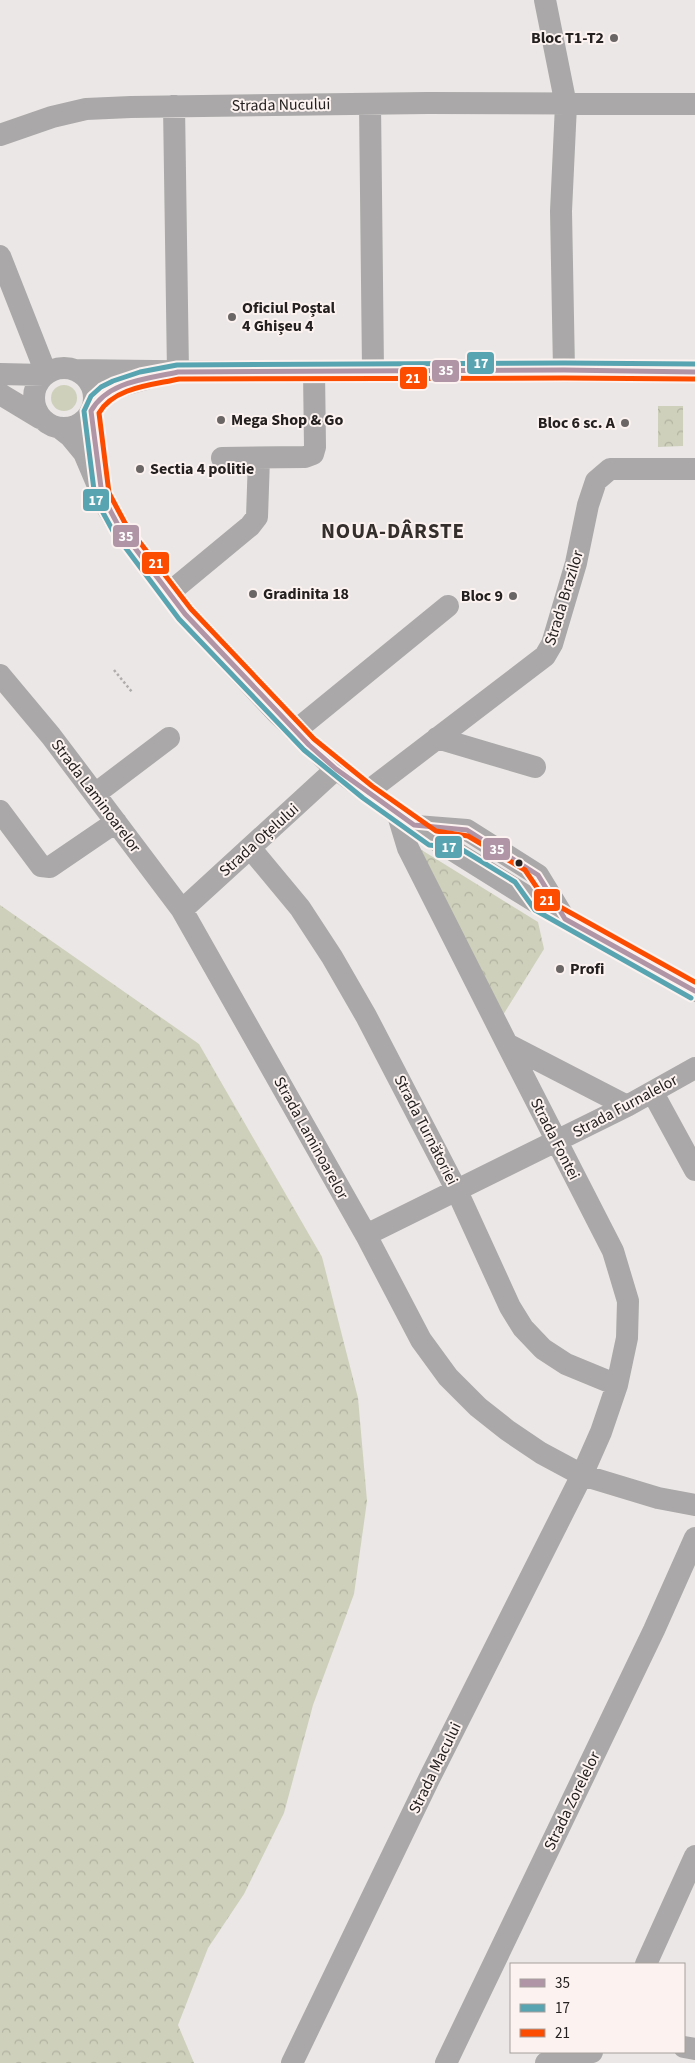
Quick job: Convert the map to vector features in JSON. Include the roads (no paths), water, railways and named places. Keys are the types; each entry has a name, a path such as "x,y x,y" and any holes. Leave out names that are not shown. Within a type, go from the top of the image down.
{"street":[{"path":"545,0 566,105 561,210 564,370"},
{"path":"370,104 373,370"},
{"name":"Strada Nucului","path":"0,135 52,117 86,109 370,104 695,104"},
{"path":"174,106 178,372"},
{"path":"0,256 45,374"},
{"path":"0,374 45,374 60,368 178,372 564,370 695,372"},
{"path":"75,370 82,374 92,387 92,407 102,494"},
{"path":"222,458 306,457 313,454 315,447 314,371"},
{"path":"61,429 79,425 86,418 92,407 112,389 123,384 178,372"},
{"path":"40,418 33,401 38,382 45,374"},
{"path":"0,394 70,436 84,452 119,528 169,593 186,614 295,731 336,769 433,838 539,904 692,983"},
{"path":"169,593 250,526 257,517 258,458"},
{"name":"Strada Brazilor","path":"366,792 545,656 552,644 576,563 588,506 596,481 610,469 695,469"},
{"path":"295,731 448,606"},
{"name":"Strada Laminoarelor","path":"4,688 51,736 182,910 366,1236 421,1340 448,1377 478,1408 541,1453 582,1474 658,1498 695,1505"},
{"path":"95,794 170,738"},
{"path":"436,738 535,767"},
{"name":"Strada Oțelului","path":"182,910 336,769"},
{"path":"0,811 41,866 45,868 50,867 116,822"},
{"path":"406,820 467,830 538,875 565,918"},
{"name":"Strada Fontei","path":"406,820 408,848 556,1142 613,1250 628,1301 627,1338 617,1385 601,1432 582,1474"},
{"name":"Strada Turnătoriei","path":"251,848 300,908 332,957 384,1050 457,1191 510,1308 523,1328 543,1349 566,1364 617,1385"},
{"path":"507,1044 627,1106"},
{"name":"Strada Furnalelor","path":"366,1236 653,1093 695,1068"},
{"path":"653,1093 695,1170"},
{"name":"Strada Macului","path":"292,2063 429,1779 582,1474"},
{"name":"Strada Zorelelor","path":"446,2063 654,1630 695,1538"},
{"path":"646,1963 695,1856"},
{"path":"546,2063 588,2053"}],"place":[{"name":"Bloc T1-T2","path":"614,38"},
{"name":"Oficiul Poștal 4 Ghișeu 4","path":"232,317"},
{"name":"Mega Shop & Go","path":"221,420"},
{"name":"Bloc 6 sc. A","path":"625,423"},
{"name":"Sectia 4 politie","path":"140,469"},
{"name":"Gradinita 18","path":"253,594"},
{"name":"Bloc 9","path":"513,596"},
{"name":"Profi","path":"560,969"}],"district":[{"name":"NOUA-DÂRSTE","path":"393,531"}]}
